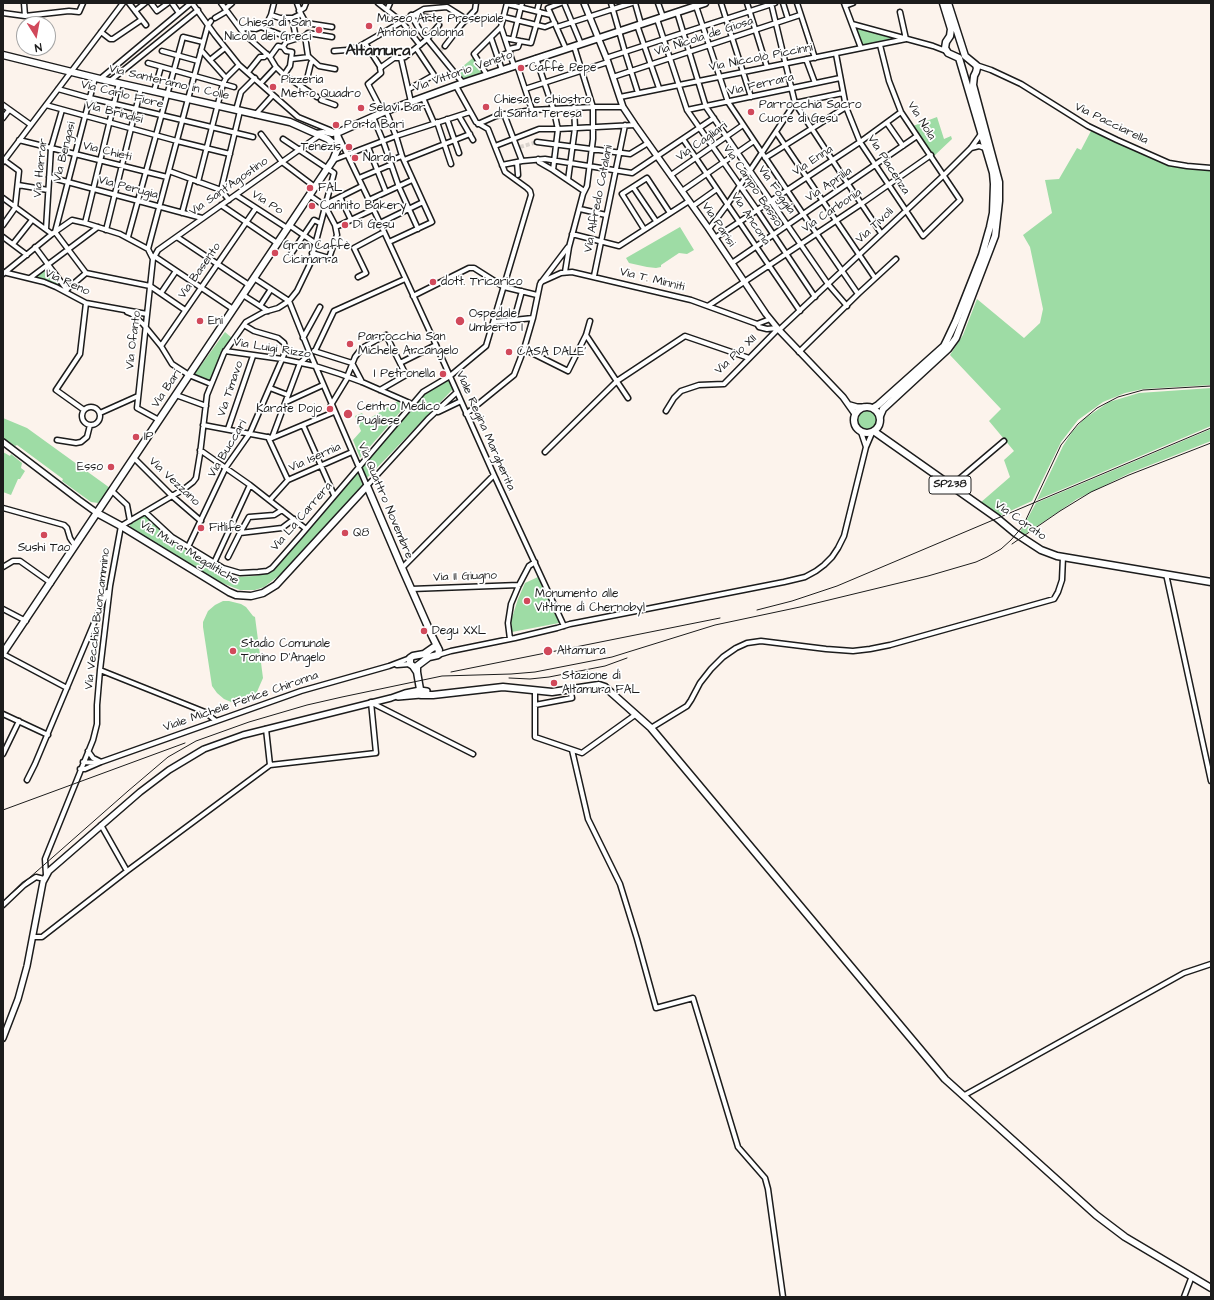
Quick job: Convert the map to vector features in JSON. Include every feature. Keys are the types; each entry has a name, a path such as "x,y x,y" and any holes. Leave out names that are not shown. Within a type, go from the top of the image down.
{"main road":[{"name":"Via Vittorio Veneto","path":"336,130 463,83 677,12 684,6 696,6 705,3"},
{"path":"873,408 944,346 950,335 982,255 993,213 993,173 959,58 946,51 947,41 951,29 943,3"},
{"path":"880,416 883,409 948,349 956,338 995,236 999,201 999,182 973,85 977,68 976,65 965,56 948,3"},
{"path":"947,41 955,38 960,42"},
{"name":"Via Santeramo in Colle","path":"3,55 290,122 328,139 338,148"},
{"path":"964,75 969,77 975,74"},
{"name":"Via Bari","path":"3,653 26,621 333,160 338,148 336,130"},
{"path":"881,422 879,428 873,432 865,434 857,429 854,423 855,414 864,407 873,408 877,411 880,416 884,438"},
{"name":"Via Corato","path":"873,432 884,438 1041,550 1057,556 1211,582"},
{"name":"Via Mura Megalitiche","path":"97,513 229,592 236,595 250,596 263,593 276,585 367,486"},
{"name":"Via Quattro Novembre","path":"367,486 432,636 435,651"},
{"path":"420,690 415,664 424,660 435,651"},
{"path":"420,690 433,695 503,687 517,687 552,692 599,685 605,687 651,728 945,1079 1096,1215 1125,1237 1211,1288"},
{"path":"420,690 445,694"}],"street":[{"path":"24,3 25,16"},
{"path":"3,13 25,16 70,11 80,12 83,3"},
{"path":"5,160 123,3"},
{"path":"129,3 146,26"},
{"path":"135,11 145,3"},
{"path":"151,3 157,11 172,3 183,22"},
{"path":"97,78 140,46 192,3 209,23 239,66 261,83 298,117 336,130 332,134 323,132 318,134"},
{"path":"221,3 241,30 268,56 284,75 319,98 335,105"},
{"path":"215,18 226,10 232,3"},
{"path":"241,30 246,28 256,29 266,25 274,3"},
{"path":"297,3 300,13 306,23 332,27"},
{"path":"270,15 280,18 292,18 300,13 306,3"},
{"path":"378,3 402,22 434,75 409,89"},
{"path":"388,10 390,3"},
{"path":"424,3 424,9"},
{"path":"446,46 466,19 475,10 476,3"},
{"path":"505,38 531,43 536,25 539,3"},
{"path":"566,49 548,8 563,3 581,44"},
{"name":"Via Parisi","path":"584,3 607,60 623,107 634,124 689,200 770,319 799,352 843,397 855,414"},
{"path":"611,3 638,93"},
{"path":"504,17 545,27 572,22 633,3 644,46 659,88"},
{"name":"Via Campo Basso","path":"658,3 664,39 687,110 757,210 815,297"},
{"path":"721,3 752,97"},
{"path":"747,3 767,67"},
{"path":"525,89 582,71 625,52 772,3 795,103 881,233"},
{"path":"783,3 788,19"},
{"path":"797,3 815,58"},
{"path":"852,3 845,4 861,48"},
{"path":"487,75 474,54 501,27 507,4 521,5 538,12 551,15"},
{"path":"513,39 521,5"},
{"path":"696,6 728,102 858,294"},
{"path":"334,51 356,48 402,22 411,15 424,9 447,7 466,19"},
{"path":"110,81 198,10"},
{"name":"Via Foggia","path":"677,12 706,107 828,284 847,306"},
{"path":"900,12 906,39"},
{"path":"411,15 439,19"},
{"path":"411,15 419,29 440,51 463,83"},
{"name":"Via Nicola de Giosa","path":"613,77 800,15"},
{"path":"292,18 296,38"},
{"path":"101,32 110,39 113,39 141,20"},
{"path":"148,249 209,23"},
{"path":"308,24 306,34 309,57 319,66 335,69"},
{"path":"852,24 933,46 946,51"},
{"path":"380,68 394,58 405,57 427,39 439,25"},
{"path":"262,27 284,36 286,42"},
{"path":"501,27 532,110"},
{"path":"159,30 165,37"},
{"path":"248,72 260,57 268,56 278,46 283,46 286,42 306,34 332,36"},
{"path":"128,237 183,37 203,42"},
{"path":"491,38 502,70"},
{"name":"Via Niccolò Piccinni","path":"620,96 906,39"},
{"path":"497,57 518,47 520,41"},
{"path":"933,46 947,41"},
{"path":"365,43 380,68 381,73 368,84 396,136 412,180 432,222 389,242"},
{"name":"Via Nola","path":"880,45 890,81 901,112 960,200 923,236"},
{"path":"140,46 145,53"},
{"path":"283,46 286,51 292,52 290,66 284,75"},
{"path":"565,272 572,234 584,191 587,186 592,150 593,127 593,107 574,46"},
{"path":"210,60 225,48"},
{"path":"201,50 226,78"},
{"path":"162,51 198,61"},
{"name":"Via Piacenza","path":"836,54 846,107 860,142 923,236"},
{"path":"292,59 309,57"},
{"path":"401,58 411,102"},
{"path":"536,58 553,108 558,129 553,170"},
{"path":"806,59 815,83"},
{"path":"307,79 313,61"},
{"path":"148,63 234,87"},
{"name":"Via Pacciarella","path":"976,65 1021,84 1088,126 1116,140 1169,163 1211,168"},
{"path":"198,182 223,84 226,78 239,66"},
{"path":"154,91 161,67"},
{"path":"261,83 276,67"},
{"path":"975,74 988,69"},
{"name":"Via Bengasi","path":"54,233 85,116 97,78"},
{"path":"221,190 235,132 241,92 255,78"},
{"name":"Via Ferrara","path":"687,110 840,78"},
{"path":"85,223 108,122 119,83"},
{"path":"456,86 478,124 487,128 502,165 538,159 554,160 632,173 714,118"},
{"path":"106,230 141,88"},
{"name":"Via Carlo Fiore","path":"58,89 90,98 253,136"},
{"path":"709,229 728,205 795,103 843,93"},
{"path":"255,115 273,95"},
{"path":"423,98 444,144 451,164"},
{"path":"3,105 31,125"},
{"name":"Via Brindisi","path":"46,105 230,154"},
{"path":"478,124 504,114 532,110 574,107 623,107"},
{"path":"568,180 575,128 574,107"},
{"path":"765,158 846,107"},
{"path":"3,118 9,110"},
{"name":"Via Harrar","path":"46,230 51,148 62,110"},
{"path":"333,160 396,136 470,112"},
{"name":"Via Enna","path":"715,238 832,161 901,112"},
{"path":"504,114 518,148 520,161 518,175"},
{"path":"459,116 473,140"},
{"path":"373,117 399,187 418,228"},
{"path":"447,119 459,153"},
{"path":"887,123 902,146"},
{"path":"495,146 539,129 624,126 634,124"},
{"name":"Via Cagliari","path":"671,175 744,125"},
{"name":"Via Alfredo Catalani","path":"594,276 624,126"},
{"name":"Viale Regina Margherita","path":"336,130 374,209 466,414 564,626"},
{"path":"776,132 875,278"},
{"name":"Via Tivoli","path":"778,329 800,311 944,175 971,148 981,133"},
{"path":"261,134 282,162 315,187"},
{"name":"Via Sant'Agostino","path":"154,258 158,250 299,150 318,134"},
{"path":"359,178 390,163 455,141 470,134"},
{"name":"Via Aprilia","path":"732,263 876,166 917,136"},
{"path":"121,526 184,489 196,478 207,395 225,351 244,325 254,317 278,308 289,301 297,292 310,264 334,173 326,169 283,138"},
{"name":"Via Ancona","path":"683,139 800,311"},
{"name":"Via Chieti","path":"20,140 167,178"},
{"path":"682,191 754,141"},
{"path":"537,142 630,154 648,143"},
{"path":"971,148 979,146 985,148"},
{"path":"368,147 386,192"},
{"path":"3,153 5,160 19,171 15,208 3,225"},
{"name":"Via Carbonia","path":"708,306 861,204 931,155"},
{"path":"538,159 539,162 584,191"},
{"name":"Via La Carrera","path":"145,512 172,537 230,571 240,573 258,572 272,568 423,392 450,376 486,346 530,195 530,191 505,172 502,165"},
{"path":"169,171 221,190 228,200"},
{"name":"Via Perugia","path":"49,177 202,218"},
{"path":"644,229 622,194 633,186 647,178 670,213"},
{"path":"182,213 190,179"},
{"path":"369,200 412,180"},
{"path":"18,185 48,190"},
{"path":"326,205 362,186"},
{"path":"633,186 656,221"},
{"path":"693,206 717,189"},
{"name":"Via Po","path":"236,195 315,243"},
{"path":"309,195 326,205 336,227 337,235 329,258 312,253"},
{"path":"340,197 351,220"},
{"path":"3,198 46,230 54,233 69,250 86,274 150,286 185,310"},
{"path":"572,234 619,246 689,200"},
{"path":"380,223 423,202"},
{"path":"221,205 277,243"},
{"name":"Via Basento","path":"161,346 256,208"},
{"path":"336,227 374,209"},
{"path":"580,209 606,215"},
{"path":"13,244 32,220"},
{"path":"3,273 72,220 128,237 148,249 154,258 233,309"},
{"path":"291,254 314,220 320,223"},
{"path":"30,278 98,227"},
{"path":"358,277 366,273 354,248 384,232"},
{"path":"3,237 27,255"},
{"path":"177,237 249,285"},
{"path":"35,247 65,291 86,274"},
{"path":"466,414 514,375 524,349 533,318 540,282 569,247"},
{"name":"Via Ofanto","path":"154,258 137,409 159,420"},
{"path":"799,352 896,259"},
{"path":"413,296 469,268 474,268 504,287 537,295"},
{"path":"161,294 176,271"},
{"name":"Via T. Minniti","path":"540,282 565,272 594,276 670,294 757,324 759,327 778,329"},
{"name":"Via Reno","path":"3,273 30,278 56,287 86,303 147,314"},
{"path":"254,278 289,301"},
{"path":"315,351 334,311 405,279"},
{"path":"260,306 271,289"},
{"path":"514,320 522,291"},
{"path":"243,295 268,311"},
{"name":"Via Quattro Novembre","path":"289,301 309,353 367,486"},
{"path":"84,410 56,390 80,354 86,303"},
{"path":"303,338 320,307"},
{"name":"Via Reno","path":"122,309 132,314 146,326 172,364 189,375 211,384"},
{"path":"494,322 533,318"},
{"path":"757,324 770,319"},
{"path":"524,349 568,371 586,335 590,321"},
{"path":"244,325 250,330 274,336 282,341 286,350 282,359"},
{"name":"Via Pio XII","path":"666,411 674,398 681,391 699,385 724,384 778,329"},
{"path":"331,405 348,377 355,357 362,348 386,335 406,375 380,390"},
{"path":"586,335 628,398"},
{"path":"545,452 617,381 685,336 749,358"},
{"path":"400,363 436,346"},
{"name":"Via Luigi Rizzo","path":"225,351 282,359 315,366 362,382 412,404"},
{"path":"288,480 270,437 286,402 300,363 309,353 315,351 352,363 362,382"},
{"name":"Via Timavo","path":"228,429 254,356"},
{"name":"Via Buccari","path":"188,547 226,467 250,433 282,359"},
{"path":"286,402 323,385"},
{"path":"270,388 288,395"},
{"name":"Via Mura Megalitiche","path":"367,486 434,414 457,392"},
{"path":"176,395 206,406"},
{"path":"100,413 138,396"},
{"path":"434,414 461,401"},
{"path":"850,405 864,407"},
{"path":"92,407 97,409 100,413 98,422 93,425 84,423 82,418 84,410 92,407"},
{"path":"203,426 270,437 334,412"},
{"path":"57,440 76,443 81,442 87,437 90,425"},
{"path":"303,425 334,495"},
{"path":"861,432 866,447"},
{"path":"435,651 451,651 564,626 805,577 816,571 832,557 844,536 866,447 873,432"},
{"path":"951,486 1004,441"},
{"name":"Via Mura Megalitiche","path":"3,442 97,513"},
{"path":"200,450 226,467 306,529"},
{"name":"Via Isernia","path":"270,500 288,480 352,452"},
{"name":"Via Vezzano","path":"134,458 172,496 201,521"},
{"path":"402,568 494,475"},
{"path":"214,563 250,485"},
{"path":"112,491 127,505 130,521"},
{"path":"3,508 64,524 75,547"},
{"path":"228,557 249,517 274,515 282,510"},
{"path":"240,533 282,528 294,519"},
{"name":"Via Vecchia Buoncammino","path":"80,769 93,740 97,724 100,670 110,586 121,526"},
{"path":"651,728 687,706 710,669 723,657 736,648 747,643 761,641 853,651 890,645 1054,599 1062,580 1063,557"},
{"path":"3,567 13,561 20,561 51,583"},
{"path":"510,639 508,618 512,604 519,585 529,566 535,562"},
{"path":"1166,574 1211,781"},
{"name":"Via II Giugno","path":"411,589 519,585"},
{"path":"27,780 48,735 110,586"},
{"path":"3,609 26,621"},
{"path":"3,653 67,688"},
{"name":"Viale Michele Fenice Chironna","path":"80,769 85,769 301,691 389,666 415,664"},
{"path":"100,670 206,712 216,721"},
{"path":"535,705 572,698 570,689"},
{"path":"3,1038 18,999 27,966 37,910 45,877 49,871 140,792 163,774 204,748 243,735 420,690"},
{"path":"535,690 535,737 582,753 635,715"},
{"path":"371,702 473,754"},
{"path":"33,937 42,937 127,871 270,765 376,753 371,702"},
{"path":"3,714 48,735"},
{"path":"3,754 19,721"},
{"path":"266,729 270,765"},
{"path":"572,750 588,819 620,884 656,1008 693,998 738,1147 765,1178 769,1196 783,1297"},
{"path":"88,751 93,758 101,762"},
{"path":"83,762 101,762"},
{"path":"45,877 45,859 80,769"},
{"path":"101,826 127,871"},
{"path":"3,905 24,885 36,877 45,877"},
{"path":"963,1096 1184,973 1211,964"},
{"path":"1184,1297 1192,1276"}],"green space":[{"path":"855,27 893,38 863,45"},
{"path":"474,57 484,73 464,81 456,72"},
{"path":"937,117 944,139 951,136 952,139 934,156 913,126"},
{"path":"1092,129 1110,140 1171,164 1211,169 1211,385 1143,389 1125,393 1103,402 1078,420 1061,442 1032,501 997,517 980,503 1010,477 1004,460 1014,451 989,421 1001,409 950,355 963,335 977,299 1024,338 1040,323 1043,309 1030,247 1023,235 1052,213 1045,180 1059,179 1077,148 1081,150"},
{"path":"680,227 694,250 687,254 679,253 661,265 661,267 656,268 629,263 626,258"},
{"path":"48,268 62,287 35,277"},
{"path":"225,332 232,338 222,352 210,381 194,375"},
{"path":"448,380 453,389 367,478 362,467 425,394"},
{"path":"1211,388 1211,426 1037,500 1063,446 1072,432 1084,419 1109,402 1139,393"},
{"path":"398,401 401,405 401,411 360,458 353,440 361,431 355,416 362,413 367,420"},
{"path":"868,410 875,413 878,420 875,427 868,430 861,427 858,420 861,413"},
{"path":"3,418 27,428 110,488 98,503 91,502 17,445 15,446 3,438"},
{"path":"1211,429 1211,441 1130,473 1077,499 1024,535 1020,532 1036,503"},
{"path":"3,452 10,456 11,454 22,463 21,468 25,471 20,479 18,479 11,495 3,492"},
{"path":"357,472 363,485 281,574 264,587 255,590 240,590 222,583 194,568 130,527 130,524 144,515 166,536 218,571 235,577 266,574 278,564"},
{"path":"538,577 559,623 512,632 511,621 525,583"},
{"path":"223,601 241,604 246,607 255,617 263,678 256,694 241,702 231,702 224,699 212,686 203,622 208,611"}],"tunnel":[{"path":"441,50 445,46"},
{"path":"520,147 537,142"}],"railway":[{"path":"3,901 168,757 196,741 249,722 307,705 442,676 535,672 612,657 715,625 800,607 928,576 976,562 1001,549 1023,526 1061,445 1078,424 1097,408 1118,397 1143,390 1211,386"},
{"path":"757,610 792,601 837,586 1211,428"},
{"path":"1012,544 1091,492 1129,475 1211,443"},
{"path":"451,672 720,618"},
{"path":"509,678 530,679 549,677 605,666 627,658"},
{"path":"3,810 185,743"}],"place":[{"name":"Museo Arte Presepiale Antonio Colonna","path":"369,26"},
{"name":"Chiesa di San Nicola dei Greci","path":"319,30"},
{"name":"Caffè Pepe","path":"521,68"},
{"name":"Pizzeria Metro Quadro","path":"273,87"},
{"name":"Chiesa e chiostro di Santa Teresa","path":"486,107"},
{"name":"Selavi Bar","path":"361,108"},
{"name":"Parrocchia Sacro Cuore di Gesù","path":"751,112"},
{"name":"Porta Bari","path":"336,125"},
{"name":"Tenezis","path":"349,147"},
{"name":"Narah","path":"355,158"},
{"name":"FAL","path":"310,188"},
{"name":"Cannito Bakery","path":"312,206"},
{"name":"Di Gesu","path":"345,225"},
{"name":"Gran Caffè Cicimarra","path":"275,253"},
{"name":"dott. Tricarico","path":"433,282"},
{"name":"Eni","path":"200,321"},
{"name":"Ospedale Umberto I","path":"460,321"},
{"name":"Parrocchia San Michele Arcangelo","path":"350,344"},
{"name":"CASA DALE'","path":"509,352"},
{"name":"I Petronella","path":"443,374"},
{"name":"Karate Dojo","path":"330,409"},
{"name":"Centro Medico Pugliese","path":"348,414"},
{"name":"IP","path":"136,437"},
{"name":"Esso","path":"111,467"},
{"name":"Fitlife","path":"201,528"},
{"name":"Q8","path":"345,533"},
{"name":"Sushi Tao","path":"44,535"},
{"name":"Monumento alle Vittime di Chernobyl","path":"527,601"},
{"name":"Degu XXL","path":"424,631"},
{"name":"Stadio Comunale Tonino D'Angelo","path":"233,651"},
{"name":"Altamura","path":"548,651"},
{"name":"Stazione di Altamura FAL","path":"554,683"}],"district":[{"name":"Altamura","path":"378,52"}]}
